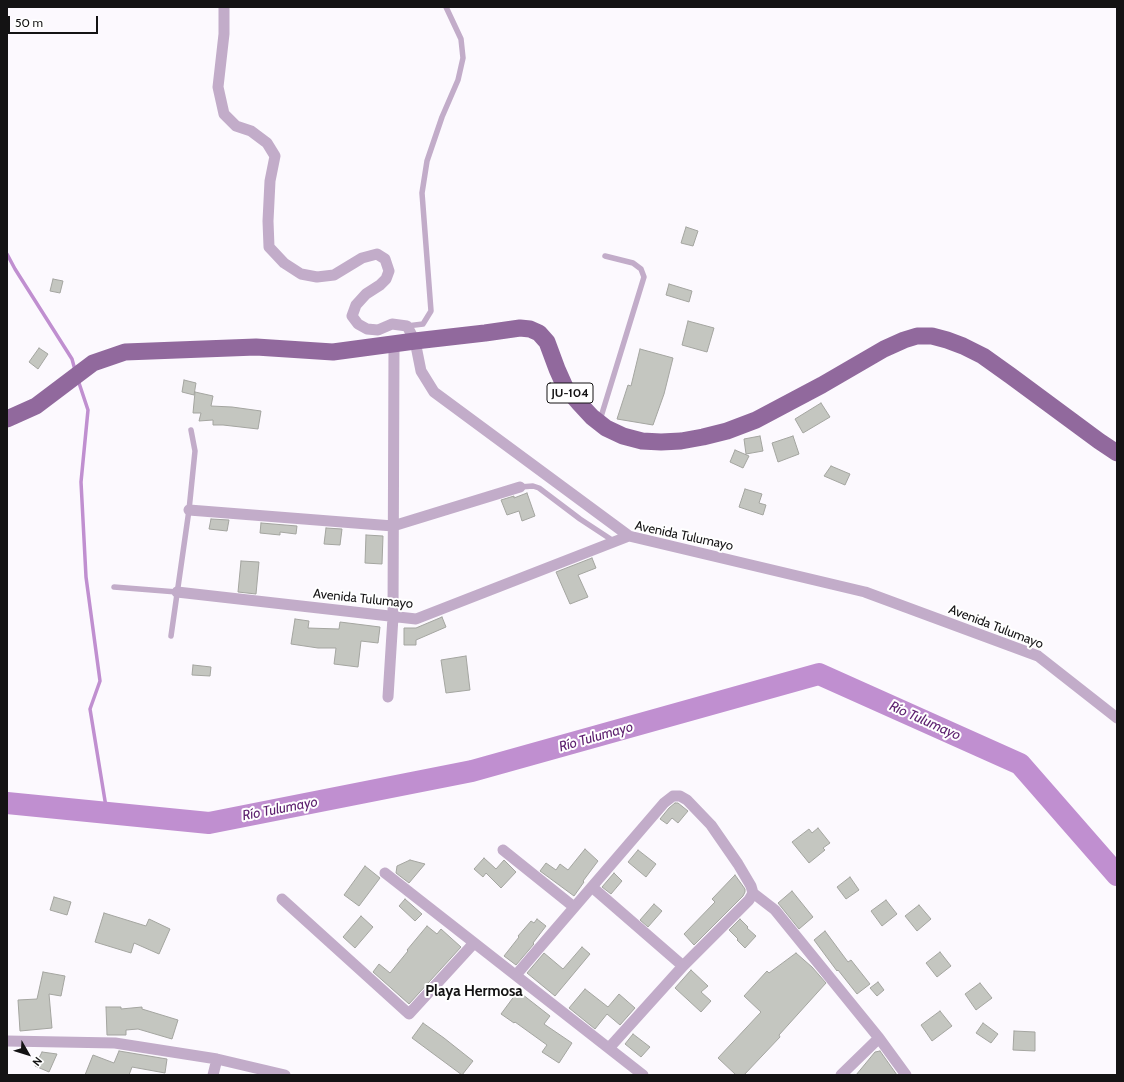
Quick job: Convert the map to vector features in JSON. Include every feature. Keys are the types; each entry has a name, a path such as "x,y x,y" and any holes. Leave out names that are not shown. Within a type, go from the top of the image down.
{"main road":[{"name":"JU-104","path":"7,419 36,406 93,362 125,352 256,347 333,352 415,340 520,328 530,329 539,333 547,342 557,369 566,387 579,404 606,428 623,436 642,440 661,442 681,441 727,431 756,420 884,349 904,340 918,336 932,336 963,346 983,356 1099,442 1117,453"}],"street":[{"path":"224,7 224,34 218,87 224,114 236,126 251,131 267,143 275,156 270,181 268,221 269,247 284,263 301,274 317,277 334,275 362,258 377,254 385,259 389,271 386,279 366,294 356,305 352,316 358,324 367,329 378,330 392,324 407,326 415,340 421,371 434,392 629,536"},
{"path":"388,697 393,617 394,344"},
{"path":"188,510 393,526 520,487"},
{"name":"Avenida Tulumayo","path":"177,592 416,619 629,536 865,592 1038,656 1117,718"},
{"path":"516,975 664,803 673,796 680,796 687,800 711,825 738,864 751,886 753,893 775,910 906,1075"},
{"path":"503,850 574,907"},
{"path":"385,873 643,1075"},
{"path":"592,887 683,966"},
{"path":"609,1048 683,966 749,900 753,893"},
{"path":"282,899 409,1014 474,943"},
{"path":"841,1075 878,1038"},
{"path":"7,1041 115,1043 217,1059 286,1075"},
{"path":"213,1075 217,1059"}],"lane":[{"path":"407,326 423,324 431,311 422,193 427,161 442,117 458,80 463,58 461,39 446,7"},
{"path":"599,422 644,277 641,269 633,263 605,256"},
{"path":"171,636 195,451 191,430"},
{"path":"520,487 533,486 539,488 567,510 615,542"},
{"path":"114,587 177,592"}],"building":[{"path":"686,227 698,231 693,246 681,243"},
{"path":"53,279 63,281 60,293 50,291"},
{"path":"669,284 692,291 689,302 666,295"},
{"path":"688,321 714,328 707,352 682,345"},
{"path":"39,348 48,354 38,369 29,362"},
{"path":"640,349 673,358 664,394 653,425 617,419 628,385 631,386"},
{"path":"184,380 196,383 194,395 182,392"},
{"path":"195,392 213,396 211,406 261,411 258,429 213,425 213,420 199,421 201,413 193,413"},
{"path":"821,403 830,417 803,433 795,419"},
{"path":"760,436 763,451 746,454 744,439"},
{"path":"793,436 799,454 778,462 772,443"},
{"path":"735,450 749,456 743,468 730,462"},
{"path":"831,466 850,474 845,485 824,476"},
{"path":"745,489 762,494 759,503 766,505 763,515 739,507"},
{"path":"527,493 535,516 522,521 519,511 507,515 501,500 514,496 514,498"},
{"path":"211,519 229,520 227,531 209,529"},
{"path":"261,523 297,526 296,534 280,532 280,535 260,533"},
{"path":"326,528 342,529 340,545 324,544"},
{"path":"366,535 383,536 382,564 365,563"},
{"path":"592,558 596,568 578,575 588,597 570,604 556,572"},
{"path":"241,561 259,562 256,594 238,592"},
{"path":"442,617 446,627 416,640 416,645 404,645 404,628 416,628"},
{"path":"295,619 309,621 308,628 339,629 340,622 380,627 378,643 361,641 358,667 334,664 336,648 318,648 291,644"},
{"path":"466,656 470,690 446,693 441,660"},
{"path":"193,665 211,667 210,676 192,675"},
{"path":"675,803 678,803 688,811 678,823 672,818 667,824 660,819"},
{"path":"818,828 830,843 823,848 825,850 809,863 792,842 809,829 812,833"},
{"path":"585,849 598,861 574,896 540,871 546,863 556,870 560,864 568,870"},
{"path":"638,850 656,864 646,877 628,862"},
{"path":"484,858 496,869 504,860 516,872 501,888 486,873 483,877 474,869"},
{"path":"410,860 425,864 409,883 396,873 397,866"},
{"path":"365,866 380,878 359,906 344,895"},
{"path":"614,873 622,881 611,894 602,887"},
{"path":"735,875 745,889 743,896 694,945 684,934 715,902 712,899"},
{"path":"850,877 859,890 846,899 837,887"},
{"path":"792,891 813,917 799,929 778,903"},
{"path":"54,897 71,902 67,915 50,910"},
{"path":"405,899 422,914 415,921 399,906"},
{"path":"886,900 897,914 882,926 871,911"},
{"path":"654,904 662,911 648,927 640,920"},
{"path":"919,905 931,919 917,931 905,916"},
{"path":"104,913 146,926 149,919 170,929 159,954 134,943 131,953 95,942"},
{"path":"361,916 373,927 355,948 343,937"},
{"path":"537,919 546,926 533,943 534,944 516,965 504,956 531,921 534,923"},
{"path":"740,919 756,936 745,948 729,930"},
{"path":"427,926 437,934 441,929 461,947 409,1004 373,972 379,964 390,973"},
{"path":"825,931 848,962 851,960 870,984 857,994 838,970 837,971 814,940"},
{"path":"582,947 590,954 555,996 527,973 544,953 563,969"},
{"path":"940,952 951,966 937,977 926,963"},
{"path":"796,953 812,967 826,983 779,1035 780,1037 744,1075 736,1075 718,1058 761,1012 744,996 767,971 769,973"},
{"path":"691,970 708,986 701,992 711,1001 701,1012 675,988"},
{"path":"43,972 65,976 61,996 49,994 52,1028 20,1031 18,1000 37,999"},
{"path":"878,982 884,990 877,996 870,988"},
{"path":"980,983 992,998 976,1010 965,994"},
{"path":"585,989 608,1007 619,994 635,1008 620,1025 607,1014 595,1029 569,1008"},
{"path":"518,991 550,1016 544,1024 572,1043 559,1063 542,1052 547,1045 501,1014"},
{"path":"106,1007 121,1007 121,1009 142,1007 142,1009 178,1020 172,1039 138,1029 126,1030 126,1035 107,1035"},
{"path":"940,1011 952,1026 932,1041 921,1025"},
{"path":"423,1023 473,1061 462,1075 412,1038"},
{"path":"983,1023 998,1034 991,1043 976,1033"},
{"path":"1014,1031 1035,1032 1035,1051 1013,1050"},
{"path":"633,1034 650,1047 641,1057 625,1044"},
{"path":"119,1051 167,1059 165,1073 132,1067 129,1075 85,1075 93,1055 114,1063"},
{"path":"880,1051 897,1075 856,1075 875,1052"},
{"path":"42,1052 57,1054 49,1072 35,1066"}],"waterway":[{"path":"7,254 72,359 75,370"},
{"path":"78,380 88,410 81,482 86,577 100,681 90,709 107,813"},
{"name":"Río Tulumayo","path":"7,803 209,823 472,771 819,674 1020,764 1117,875"}],"district":[{"name":"Playa Hermosa","path":"474,992"}]}
